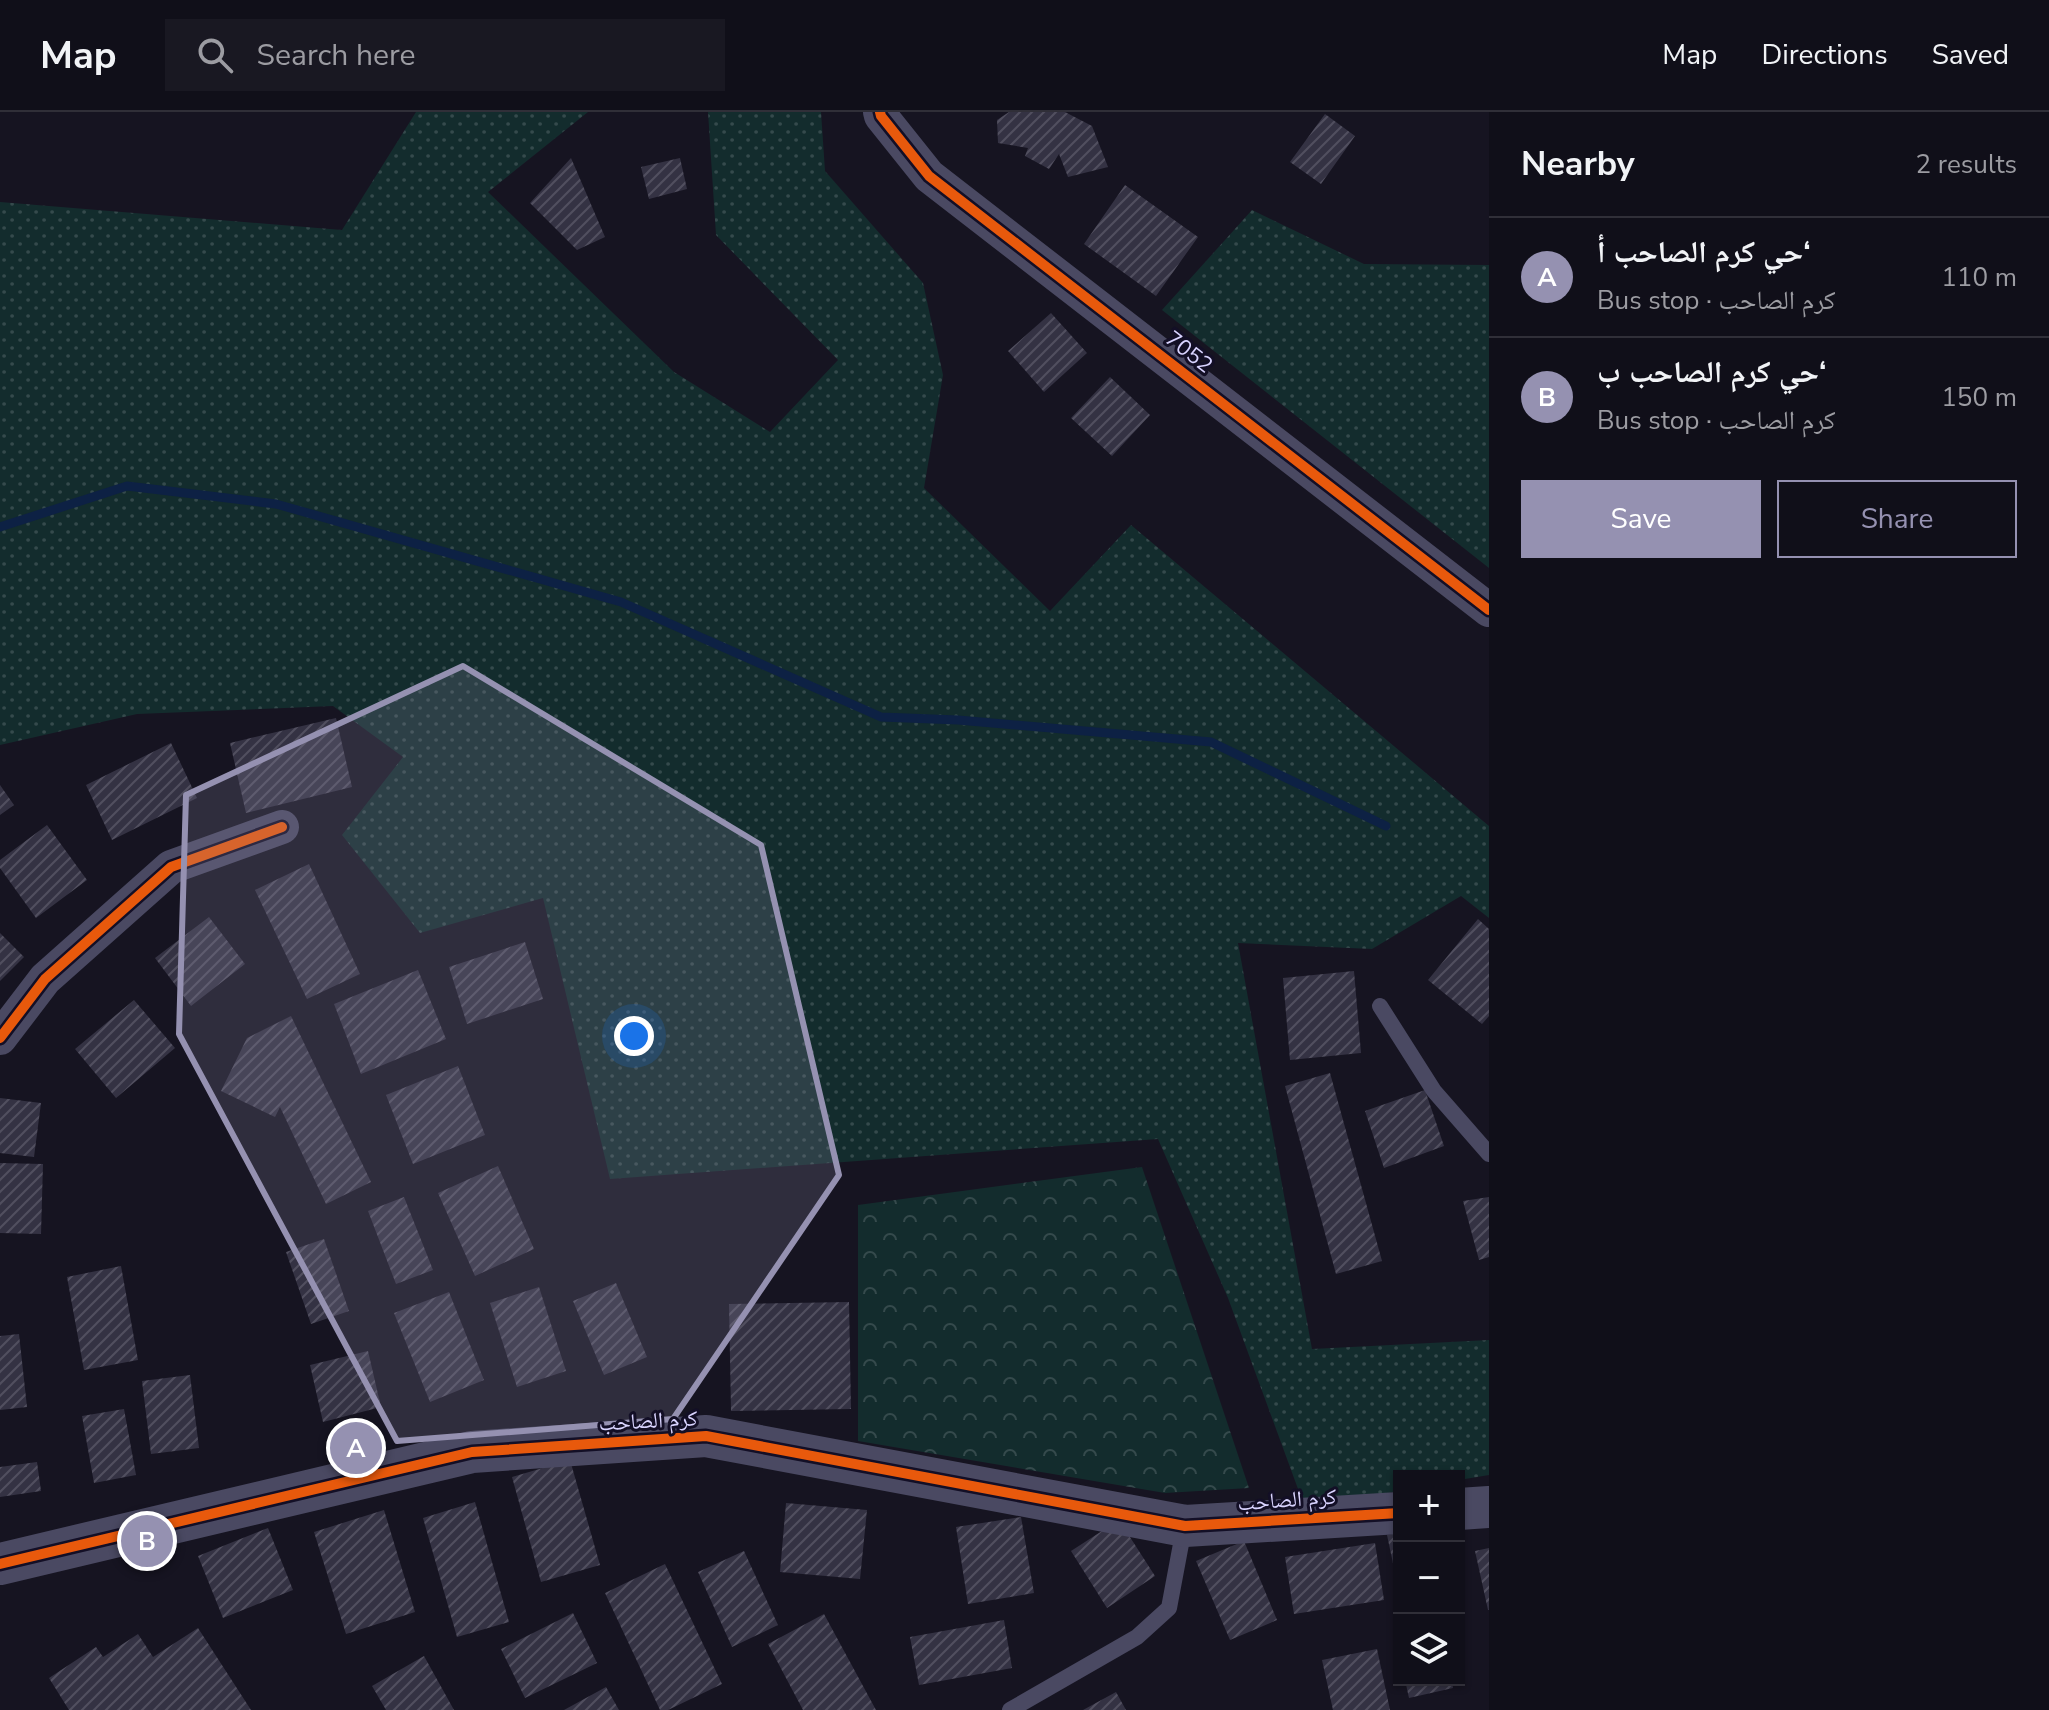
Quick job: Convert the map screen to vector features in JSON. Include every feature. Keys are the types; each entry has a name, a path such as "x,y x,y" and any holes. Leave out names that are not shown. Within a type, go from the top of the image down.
{"street":[{"name":"7052","path":"880,112 929,176 1489,610"},
{"path":"0,1038 45,979 171,867 282,827"},
{"name":"كرم الصاحب","path":"0,1564 472,1452 706,1436 1185,1526 1393,1513"},
{"path":"1465,1509 1489,1507"}],"lane":[{"path":"1380,1006 1434,1091 1489,1154"},
{"path":"1010,1710 1137,1637 1169,1608 1185,1526"}],"highlighted area":[{"path":"463,666 761,845 839,1175 673,1419 397,1441 179,1034 186,795"}],"green space":[{"path":"416,112 588,112 488,192 674,372 770,432 838,360 716,235 708,112 821,112 825,171 923,283 943,375 924,488 1050,611 1131,525 1489,826 1489,918 1461,896 1372,949 1238,943 1312,1349 1489,1340 1489,1475 1465,1479 1465,1470 1393,1470 1393,1492 1305,1508 1228,1298 1158,1139 610,1179 543,898 420,933 342,835 403,757 333,706 137,714 0,745 0,202 342,230"},
{"path":"1252,210 1364,264 1489,265 1489,568 1162,310"},
{"path":"1142,1167 1249,1488 1165,1493 858,1441 858,1205"}],"building":[{"path":"1009,112 1065,112 1092,126 1108,167 1068,177 1059,154 1049,169 1025,156 1028,148 998,143 997,120"},
{"path":"1325,114 1355,136 1321,184 1290,162"},
{"path":"571,158 605,237 577,250 530,203"},
{"path":"680,158 687,189 649,199 641,167"},
{"path":"1125,185 1198,237 1156,296 1084,244"},
{"path":"1051,313 1087,353 1044,392 1008,351"},
{"path":"1110,377 1150,415 1112,456 1071,418"},
{"path":"336,718 352,787 246,813 230,743"},
{"path":"171,743 197,798 112,840 86,785"},
{"path":"0,785 14,805 0,815"},
{"path":"47,825 87,880 36,918 0,868 0,860"},
{"path":"309,864 360,974 307,999 255,890"},
{"path":"209,917 245,964 191,1006 155,958"},
{"path":"1478,919 1489,929 1489,1016 1482,1024 1428,980"},
{"path":"0,933 24,957 0,981"},
{"path":"525,942 543,999 467,1024 449,967"},
{"path":"418,970 446,1039 361,1074 334,1004"},
{"path":"1354,971 1361,1053 1290,1060 1283,978"},
{"path":"134,1000 175,1048 116,1098 75,1049"},
{"path":"291,1016 371,1182 326,1204 280,1107 275,1117 221,1091 247,1038"},
{"path":"458,1066 485,1135 413,1164 386,1095"},
{"path":"1330,1073 1382,1261 1336,1274 1285,1086"},
{"path":"1425,1090 1444,1146 1384,1168 1365,1111"},
{"path":"0,1098 41,1103 34,1157 0,1153"},
{"path":"0,1163 43,1164 41,1234 0,1233"},
{"path":"498,1166 534,1249 475,1276 438,1193"},
{"path":"404,1197 433,1270 396,1284 368,1211"},
{"path":"1489,1197 1489,1257 1479,1260 1463,1201"},
{"path":"324,1239 349,1311 311,1324 286,1252"},
{"path":"121,1266 138,1360 84,1370 67,1277"},
{"path":"616,1283 647,1357 604,1375 573,1301"},
{"path":"539,1287 566,1371 517,1387 490,1303"},
{"path":"449,1292 484,1380 430,1402 394,1313"},
{"path":"849,1302 851,1409 731,1411 729,1304"},
{"path":"19,1334 27,1407 0,1410 0,1336"},
{"path":"368,1351 381,1407 323,1422 310,1365"},
{"path":"190,1375 199,1448 151,1454 142,1381"},
{"path":"124,1409 136,1475 94,1483 82,1416"},
{"path":"570,1460 600,1565 541,1582 512,1477"},
{"path":"37,1462 41,1491 0,1497 0,1467"},
{"path":"475,1502 509,1622 457,1637 423,1518"},
{"path":"786,1503 867,1510 860,1579 780,1572"},
{"path":"384,1510 415,1612 346,1634 314,1532"},
{"path":"1021,1517 1034,1593 968,1604 956,1527"},
{"path":"1119,1520 1155,1576 1107,1608 1071,1551"},
{"path":"268,1528 293,1590 223,1618 198,1556"},
{"path":"1393,1534 1393,1563 1387,1535"},
{"path":"1244,1541 1277,1620 1230,1640 1196,1561"},
{"path":"1375,1543 1384,1600 1294,1614 1285,1557"},
{"path":"1489,1548 1489,1610 1488,1610 1475,1551"},
{"path":"744,1551 778,1625 732,1647 698,1572"},
{"path":"665,1564 722,1684 668,1710 660,1710 605,1593"},
{"path":"573,1613 597,1663 525,1698 501,1649"},
{"path":"824,1614 876,1710 803,1710 768,1644"},
{"path":"1004,1620 1012,1668 919,1685 910,1637"},
{"path":"198,1628 251,1710 69,1710 49,1678 96,1647 103,1657 138,1634 153,1657"},
{"path":"1377,1649 1390,1710 1333,1710 1322,1660"},
{"path":"424,1656 454,1710 386,1710 372,1686"},
{"path":"1406,1686 1453,1686 1453,1688 1409,1698"},
{"path":"606,1687 619,1710 564,1710"},
{"path":"1116,1692 1126,1710 1083,1710"}],"waterway":[{"path":"0,527 127,486 276,504 621,602 881,717 958,720 1211,742 1386,826"}],"cycle path":[{"path":"880,112 929,176 1489,610"},
{"path":"0,1038 45,979 171,867 282,827"},
{"path":"0,1564 472,1452 706,1436 1185,1526 1393,1513"}],"place":[{"name":"حي كرم الصاحب أ‘","path":"356,1448"},
{"name":"حي كرم الصاحب ب‘","path":"147,1541"}]}
